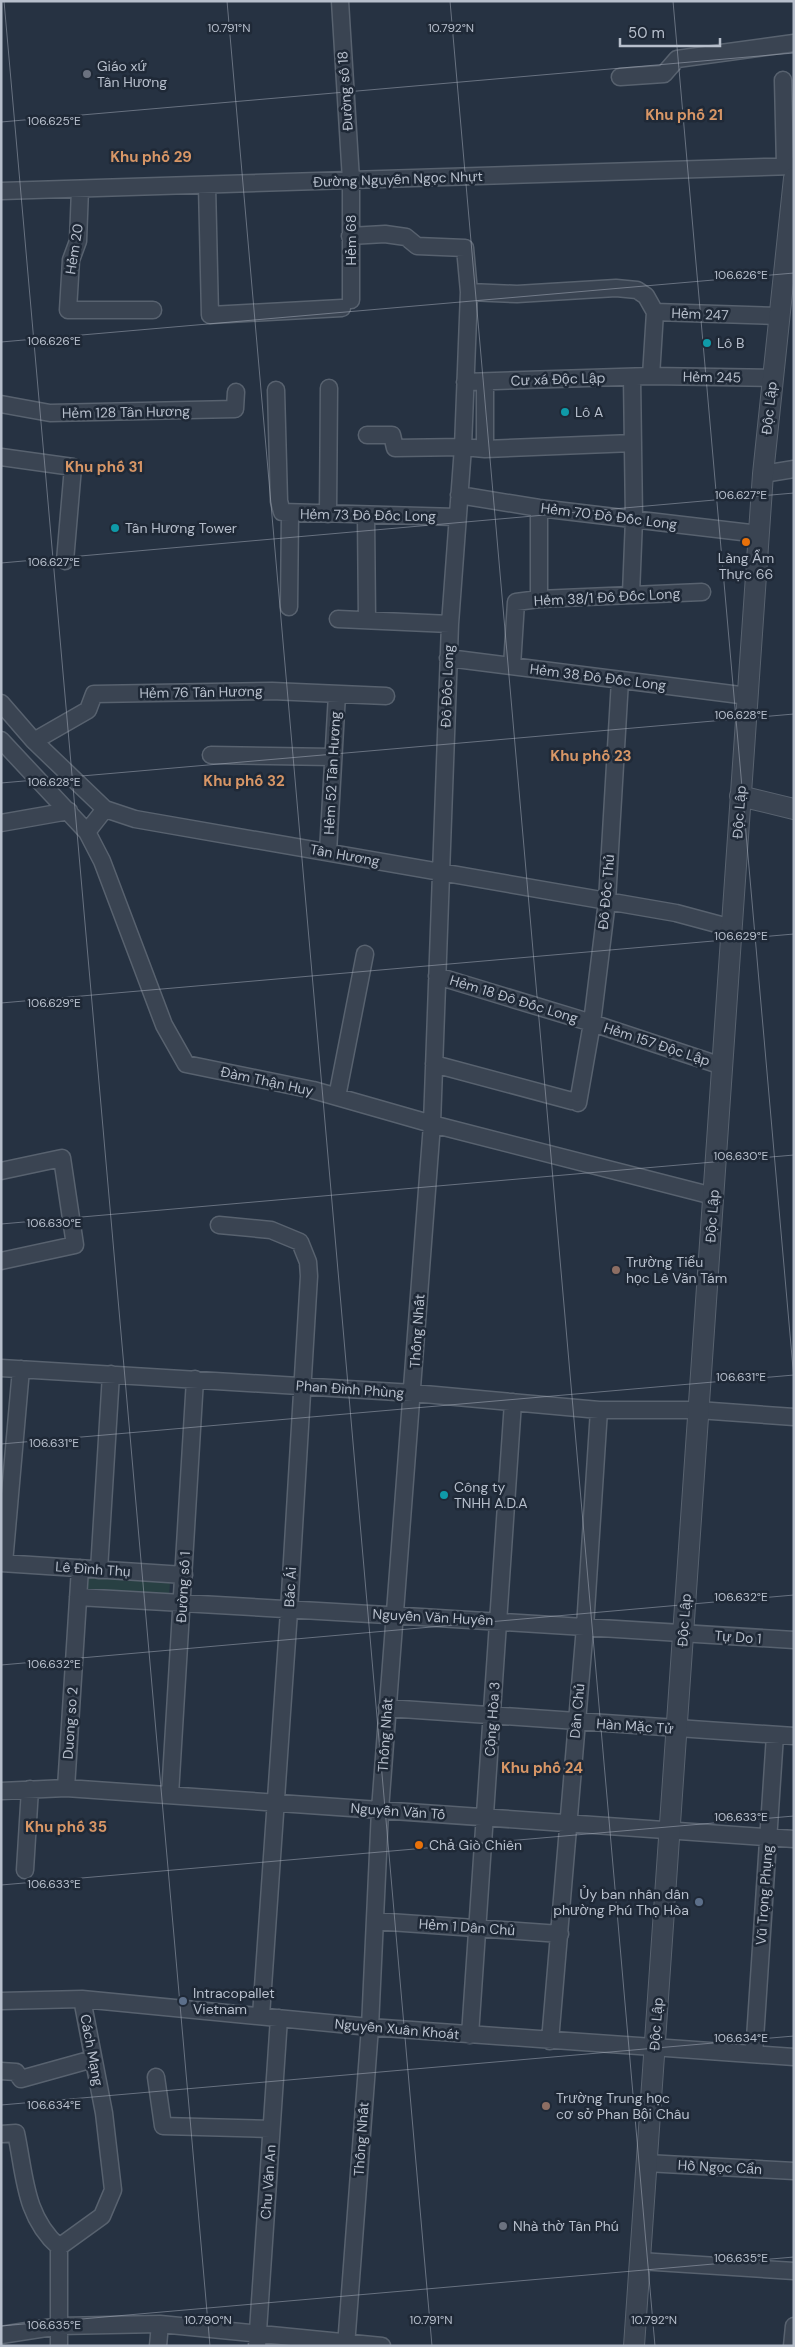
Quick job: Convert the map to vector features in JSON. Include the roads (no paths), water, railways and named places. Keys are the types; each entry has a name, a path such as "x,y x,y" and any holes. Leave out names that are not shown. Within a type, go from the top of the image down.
{"street":[{"name":"Đường số 18","path":"340,1 351,180"},
{"path":"620,78 664,74 677,59 794,43"},
{"path":"783,80 791,170"},
{"name":"Đường Nguyễn Ngọc Nhựt","path":"1,191 351,180 791,170"},
{"name":"Độc Lập","path":"634,2346 758,534 779,316 789,262 791,170"},
{"name":"Hẻm 68","path":"207,185 210,315 347,304 351,180"},
{"name":"Hẻm 20","path":"80,189 78,241 70,260 68,310 153,310"},
{"name":"Đô Đốc Long","path":"350,236 384,234 406,236 418,246 465,248 469,292 462,447 448,658 432,1124"},
{"path":"469,292 517,294 616,288 637,290 646,296 655,312"},
{"name":"Hẻm 247","path":"651,376 655,312 779,316"},
{"name":"Cư xá Độc Lập","path":"465,382 651,376"},
{"name":"Hẻm 245","path":"651,376 773,378"},
{"path":"631,594 634,519 632,377"},
{"path":"485,382 485,449"},
{"path":"328,514 329,388"},
{"name":"Hẻm 73 Đô Đốc Long","path":"276,390 279,500 282,512 366,516 457,517"},
{"name":"Hẻm 128 Tân Hương","path":"1,404 50,413 235,409 236,392"},
{"path":"367,436 392,435 395,448 462,447 485,449 633,443"},
{"path":"1,456 73,467 65,561"},
{"path":"763,474 794,469"},
{"name":"Hẻm 70 Đô Đốc Long","path":"459,495 538,508 758,534"},
{"path":"538,508 539,599"},
{"path":"289,607 290,512"},
{"path":"366,516 367,620"},
{"name":"Hẻm 38/1 Đô Đốc Long","path":"512,666 516,602 631,594 702,592"},
{"path":"338,619 450,624"},
{"name":"Hẻm 38 Đô Đốc Long","path":"448,658 748,696"},
{"name":"Đô Đốc Thủ","path":"434,1064 575,1102 592,1023 606,901 620,680"},
{"name":"Hẻm 76 Tân Hương","path":"34,741 88,710 94,694 272,691 386,696"},
{"name":"Hẻm 52 Tân Hương","path":"328,852 337,694"},
{"name":"Tân Hương","path":"1,703 34,741 105,810 135,819 676,913 732,928"},
{"name":"Đàm Thận Huy","path":"3,745 69,811 87,832 102,861 164,1025 186,1064 337,1097 432,1124 713,1196"},
{"path":"211,756 333,757"},
{"path":"740,796 794,810"},
{"path":"87,832 105,810"},
{"path":"1,823 69,811"},
{"path":"337,1097 365,954"},
{"name":"Hẻm 18 Đô Đốc Long","path":"437,976 592,1023"},
{"name":"Hẻm 157 Độc Lập","path":"592,1023 722,1066"},
{"name":"Thống Nhất","path":"346,2345 370,2027 380,1810 387,1708 413,1393 432,1124"},
{"path":"1,1171 62,1158 75,1246 1,1261"},
{"name":"Bác Ái","path":"219,1225 271,1230 300,1242 308,1262 309,1276 289,1611 260,2016"},
{"name":"Phan Đình Phùng","path":"1,1368 413,1393 599,1410 698,1410 794,1417"},
{"path":"3,1563 21,1369"},
{"path":"99,1570 111,1374"},
{"name":"Đường số 1","path":"170,1795 183,1604 195,1379"},
{"name":"Cộng Hòa 3","path":"470,2035 479,1928 497,1620 513,1402"},
{"name":"Dân Chủ","path":"550,2041 585,1627 599,1410"},
{"name":"Lê Đình Thụ","path":"3,1563 184,1575"},
{"name":"Duong so 2","path":"66,1788 80,1568"},
{"name":"Nguyễn Văn Huyên","path":"78,1597 289,1611 395,1614 497,1620 683,1633"},
{"name":"Tự Do 1","path":"683,1633 794,1640"},
{"name":"Hàn Mặc Tử","path":"387,1708 794,1736"},
{"name":"Vũ Trọng Phụng","path":"754,2054 775,1735"},
{"name":"Nguyễn Văn Tố","path":"1,1791 66,1788 794,1839"},
{"path":"25,1870 30,1789"},
{"name":"Hẻm 1 Dân Chủ","path":"375,1920 560,1934"},
{"name":"Nguyễn Xuân Khoát","path":"1,2001 82,1999 370,2027 794,2057"},
{"name":"Cách Mạng","path":"59,2247 102,2216 113,2190 104,2113 82,1999"},
{"name":"Chu Văn An","path":"258,2340 279,2018"},
{"path":"1,2071 16,2072 22,2079 93,2059"},
{"path":"156,2077 163,2126 272,2129"},
{"path":"1,2134 16,2133 27,2194 40,2227 59,2247 59,2346"},
{"name":"Hồ Ngọc Cẩn","path":"646,2163 794,2171"},
{"path":"640,2261 794,2271"},
{"path":"1,2335 59,2326 160,2324 258,2340 382,2346"},
{"path":"158,2346 160,2324"},
{"path":"792,2346 794,2326"}],"place":[{"name":"Giáo xứ Tân Hương","path":"87,74"},
{"name":"Lô B","path":"707,343"},
{"name":"Lô A","path":"565,412"},
{"name":"Tân Hương Tower","path":"115,528"},
{"name":"Làng Ẩm Thực 66","path":"746,542"},
{"name":"Trường Tiểu học Lê Văn Tám","path":"616,1270"},
{"name":"Công ty TNHH A.D.A","path":"444,1495"},
{"name":"Chả Giò Chiên","path":"419,1845"},
{"name":"Ủy ban nhân dân phường Phú Thọ Hòa","path":"699,1902"},
{"name":"Intracopallet Vietnam","path":"183,2001"},
{"name":"Trường Trung học cơ sở Phan Bội Châu","path":"546,2106"},
{"name":"Nhà thờ Tân Phú","path":"503,2226"}],"district":[{"name":"Khu phố 21","path":"684,115"},
{"name":"Khu phố 29","path":"151,157"},
{"name":"Khu phố 31","path":"104,467"},
{"name":"Khu phố 23","path":"591,756"},
{"name":"Khu phố 32","path":"244,781"},
{"name":"Khu phố 24","path":"542,1768"},
{"name":"Khu phố 35","path":"66,1827"}]}
